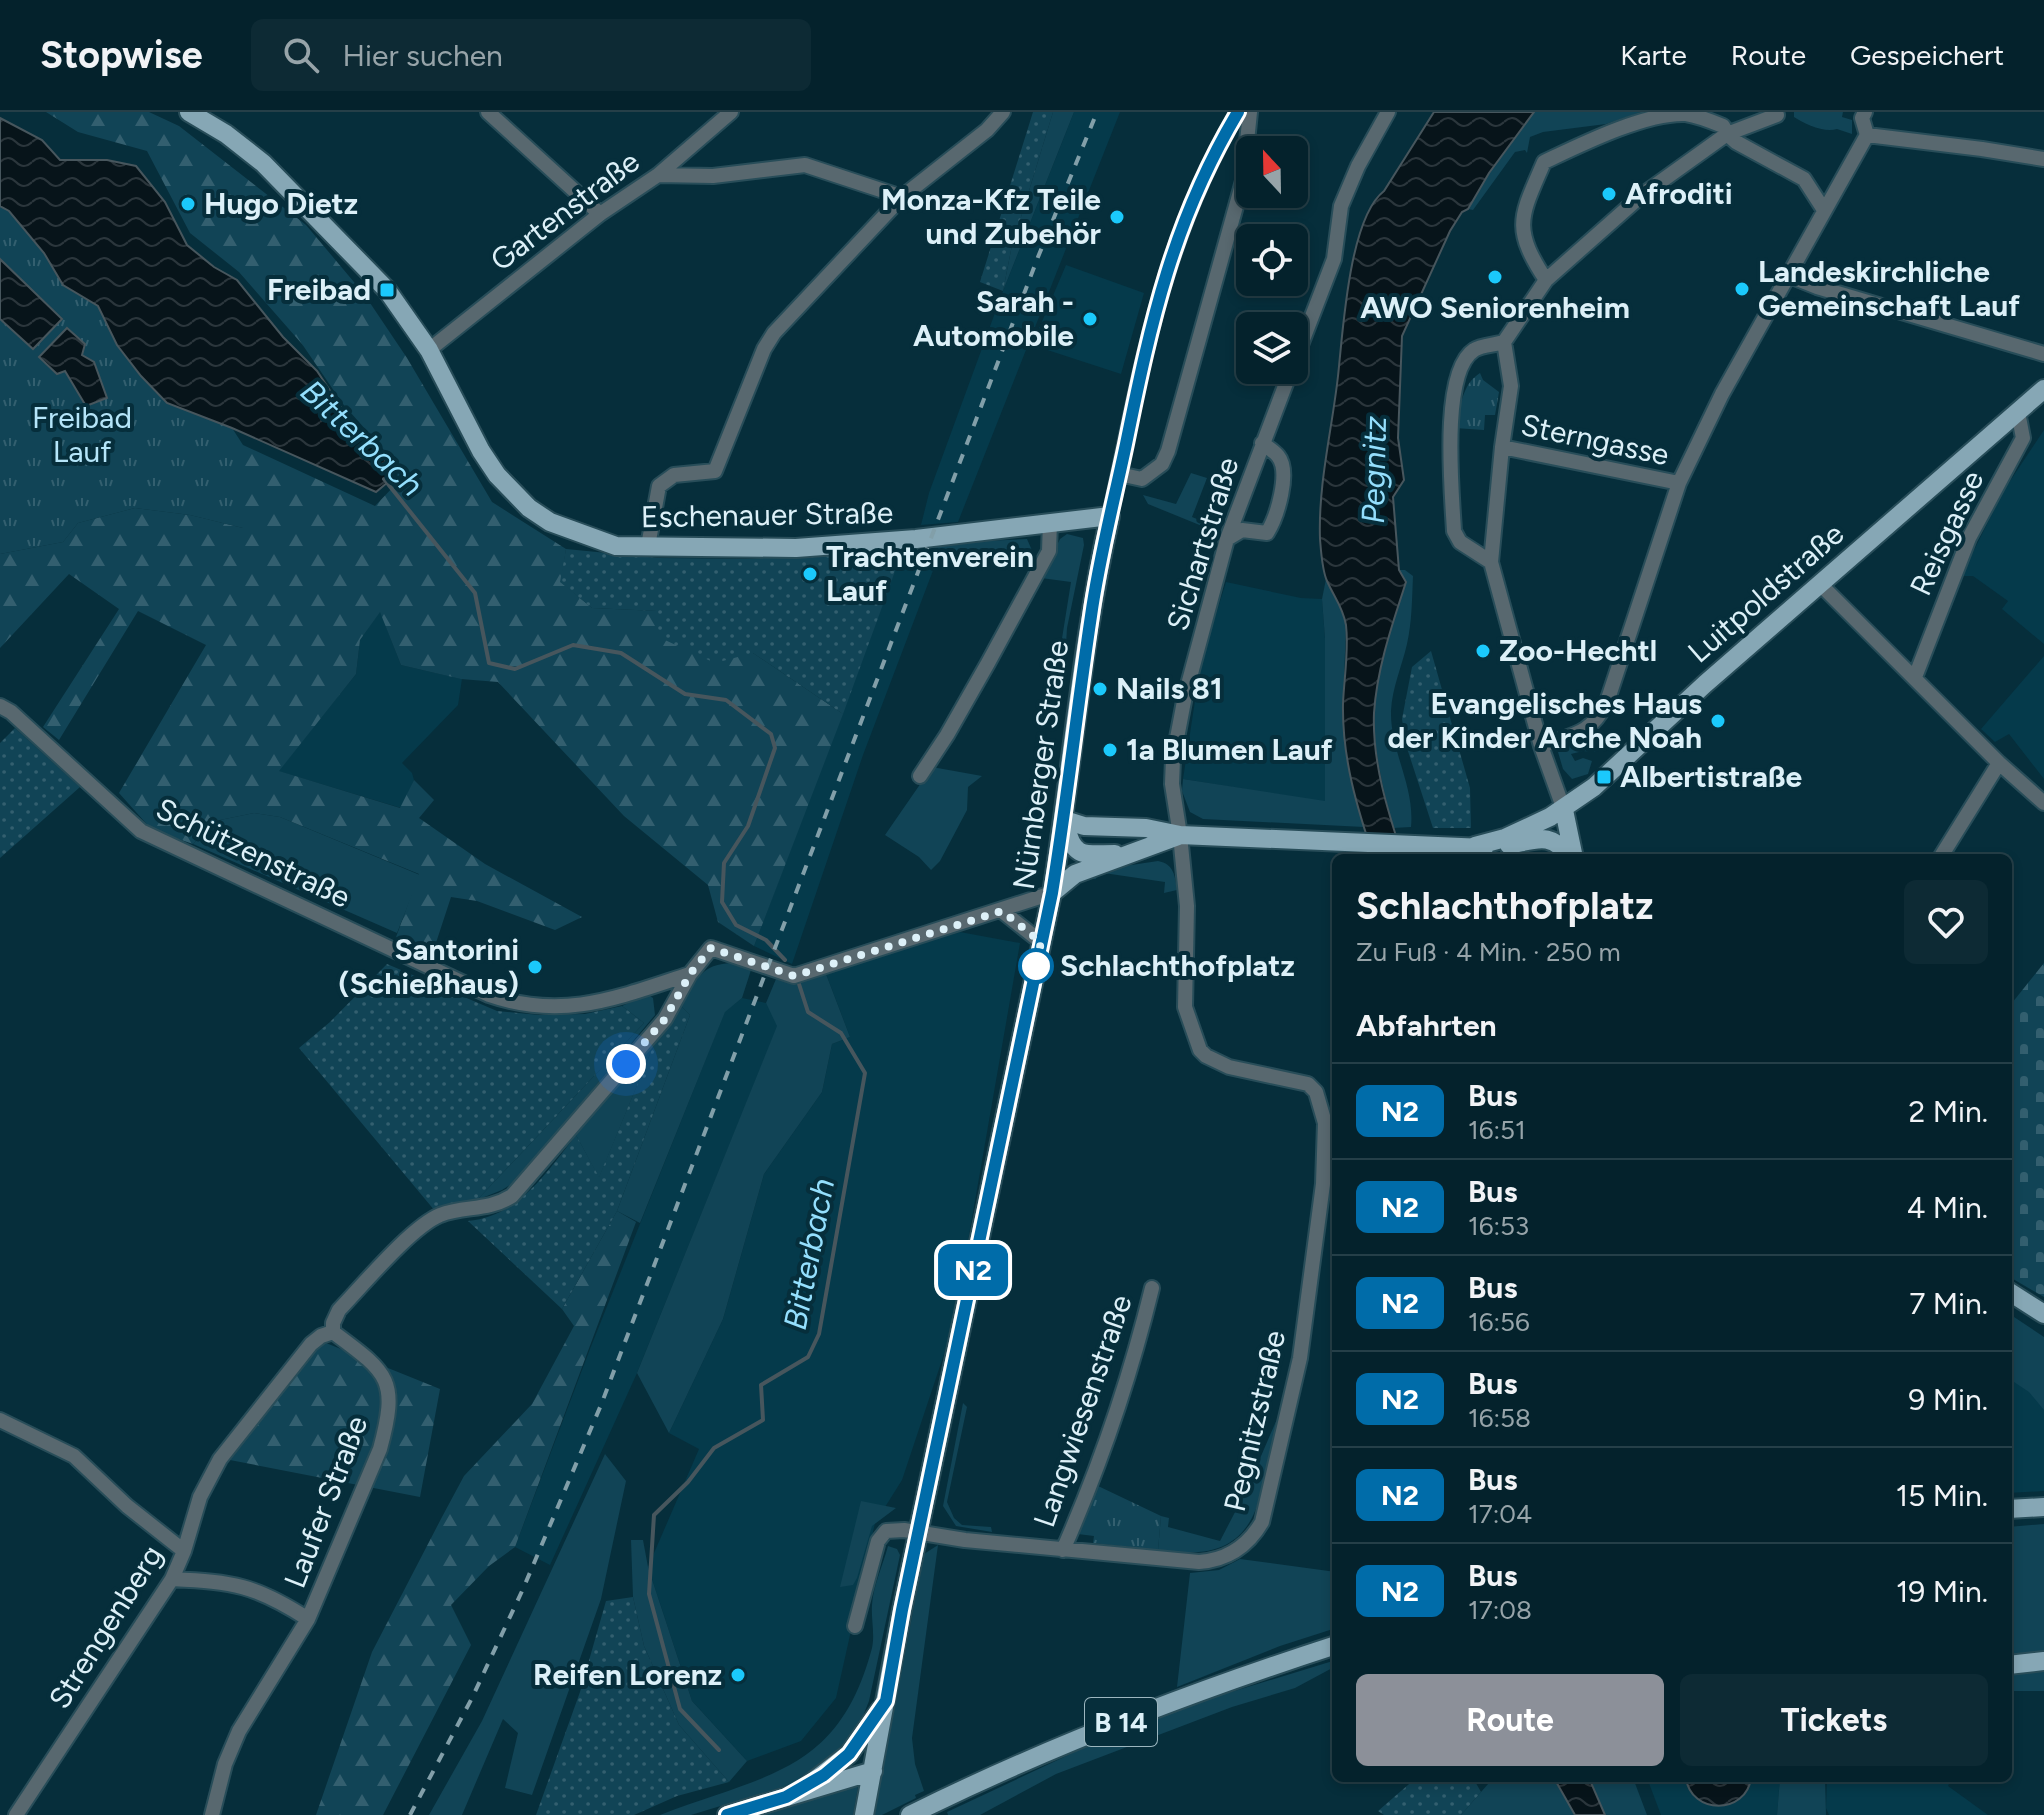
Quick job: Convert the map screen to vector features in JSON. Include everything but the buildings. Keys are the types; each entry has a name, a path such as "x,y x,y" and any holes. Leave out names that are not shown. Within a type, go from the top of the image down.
{"main road":[{"name":"Eschenauer Straße","path":"189,112 226,134 263,163 387,290 429,350 481,451 497,475 529,508 550,522 616,546 796,548 916,539 1110,516"},
{"name":"Luitpoldstraße","path":"1475,846 1505,838 1564,810 1594,787 2044,389"},
{"name":"Nürnberger Straße","path":"864,1815 902,1610 1052,893 1065,820 1091,617 1110,516"},
{"path":"1564,810 1572,854"},
{"path":"1128,854 1078,852 1070,845 1065,820 1084,826 1146,828 1180,835 1497,848 1540,838 1556,842 1569,854"},
{"path":"1052,893 1075,874 1180,835"},
{"path":"2012,1294 2044,1314"},
{"path":"2012,1509 2044,1507"},
{"name":"B 14","path":"914,1814 1121,1722 1332,1646"},
{"path":"2012,1665 2044,1661"},
{"path":"786,1797 824,1775 849,1754 886,1701"},
{"path":"727,1815 872,1776"}],"street":[{"path":"488,112 600,214"},
{"name":"Gartenstraße","path":"429,350 600,214 658,175 731,112"},
{"path":"648,546 659,486 674,475 715,471 764,349 774,333 902,197 987,130 1003,112"},
{"name":"Nürnberger Straße","path":"1110,516 1147,339 1170,257 1194,196 1238,112"},
{"path":"1119,474 1142,479 1162,464 1168,451 1243,181 1250,112"},
{"path":"1308,327 1334,259 1341,206 1358,166 1388,112"},
{"path":"1541,746 1579,733 1596,723 1607,702 1679,483 1722,394 1867,135 1862,118 1865,112"},
{"path":"1546,280 1527,249 1522,233 1522,215 1544,162 1608,132 1660,115 1684,114 1723,126 1736,142 1804,179 1824,210"},
{"path":"1491,562 1460,542 1454,531 1449,444 1459,368 1475,349 1504,342 1546,280 1642,195 1727,134 1777,115"},
{"path":"1867,135 2044,159"},
{"path":"658,175 713,176 805,165 902,197"},
{"path":"1787,275 1843,295 2044,354"},
{"path":"1504,342 1511,386 1491,562 1541,746 1564,810"},
{"name":"Sichartstraße","path":"1180,835 1172,784 1177,736 1227,539 1285,384"},
{"name":"Reisgasse","path":"1915,677 1969,538 2023,438 2018,412"},
{"path":"1227,539 1242,530 1267,533 1273,525 1284,473 1280,458 1262,443"},
{"name":"Sterngasse","path":"1502,447 1679,483"},
{"path":"920,776 947,735 1049,551 1050,522"},
{"path":"1820,584 1999,763 2044,803"},
{"name":"Schützenstraße","path":"0,706 11,712 141,831 489,995 517,1005 560,1007 602,1002 690,974 711,948 794,976 1052,893"},
{"path":"1942,854 1999,763"},
{"name":"Pegnitzstraße","path":"918,1533 1199,1562 1213,1561 1235,1553 1254,1536 1262,1522 1300,1358 1323,1184 1325,1123 1316,1092 1308,1084 1229,1067 1200,1050 1185,1007 1187,906 1180,835"},
{"path":"1002,911 1041,942"},
{"name":"Strengenberg","path":"16,1815 172,1579 200,1497 220,1459 311,1344 333,1332 339,1310 418,1228 443,1214 497,1205 512,1196 665,1019 690,974"},
{"name":"Langwiesenstraße","path":"1063,1550 1086,1498 1136,1354 1152,1288"},
{"name":"Laufer Straße","path":"212,1815 225,1764 239,1731 308,1619 380,1449 391,1402 385,1379 333,1332"},
{"path":"0,1420 74,1456 127,1506 184,1551"},
{"path":"855,1626 878,1541 886,1531 918,1533"},
{"name":"Laufer Straße","path":"172,1579 245,1586 276,1598 308,1619"}],"shaded area":[{"path":"1074,112 1120,112 958,522 921,525 929,493 1003,291"},
{"name":"Sarah - Automobile","path":"1066,265 1144,293 1121,374 1032,345"},
{"path":"2044,430 2044,644 2002,609 2008,601 1973,576 1961,576 2004,490"},
{"path":"901,555 937,560 863,755 792,964 754,946"},
{"path":"1226,582 1301,598 1322,599 1325,638 1325,802 1183,779 1201,662"},
{"path":"380,611 401,665 462,679 458,705 402,763 412,773 414,780 401,808 278,771 356,674 360,640"},
{"path":"2044,656 2044,779 2009,734 1995,742 1981,729"},
{"path":"960,932 1020,943 953,1327 902,1480 875,1523 836,1698 801,1741 747,1761 692,1701 648,1567 699,1449 669,1433 723,1319 764,1174 822,1092 832,1044 850,1037 826,974"},
{"path":"742,998 766,1003 778,1025 637,1373 550,1565 515,1547 725,1011"},
{"path":"2012,1366 2044,1378 2044,1491 2012,1493"},
{"path":"1649,1782 1780,1782 1777,1815 1661,1815"},
{"path":"1827,1782 1950,1782 1948,1786 1988,1815 1829,1815 1826,1808"}],"green space":[{"path":"46,112 149,112 179,126 306,225 364,294 407,358 492,502 566,549 561,582 592,608 658,611 753,653 843,714 754,946 718,922 708,885 624,816 498,682 461,679 401,665 380,612 360,640 356,674 279,771 400,808 414,780 434,800 419,818 485,864 582,917 555,930 477,901 451,897 431,958 395,940 419,874 280,817 254,813 215,821 193,844 152,830 119,793 206,645 138,611 59,740 43,727 119,609 69,574 0,648 0,554 63,542 78,523 135,508 190,515 243,528 243,445 375,506 397,483 398,466 343,404 302,344 239,272 190,233 147,151 78,132"},
{"path":"1033,112 1053,112 1011,250 1003,291 980,282"},
{"path":"1053,112 1074,112 1003,291 1011,250"},
{"path":"1534,112 1641,112 1606,124 1543,132 1530,137 1527,153 1525,150 1515,152 1473,210 1468,209 1489,173"},
{"path":"1794,112 1843,112 1842,117 1852,120 1852,134 1815,127 1794,117"},
{"name":"Freibad Lauf","path":"0,206 9,211 44,253 63,285 98,306 117,345 167,403 232,428 243,445 243,528 190,515 135,508 78,523 63,542 0,554"},
{"path":"1480,373 1483,380 1499,392 1495,415 1485,415 1484,430 1455,428 1465,390"},
{"path":"1191,473 1207,478 1192,517 1202,521 1202,526 1148,504 1143,495 1176,504"},
{"path":"1067,534 1083,538 1084,545 1067,628 1064,677 1056,676 1071,582 1041,578 1060,539"},
{"path":"1027,539 1034,555 929,559 937,543"},
{"path":"566,549 658,558 749,559 845,552 901,555 843,714 753,653 715,663 654,635 657,611 592,608 560,582"},
{"path":"1399,570 1413,576 1412,610 1391,711 1394,740 1409,797 1411,827 1393,828 1378,758 1374,716 1380,665 1406,582"},
{"path":"1326,579 1341,604 1346,626 1343,704 1346,754 1364,827 1203,819 1190,812 1182,791 1183,779 1325,801 1325,638 1322,599"},
{"path":"1431,651 1470,788 1471,828 1433,828 1406,745 1402,719 1412,667"},
{"path":"15,728 80,787 0,858 0,743"},
{"path":"1598,732 1601,734 1595,752 1571,754 1575,761 1583,758 1592,761 1588,774 1572,779 1563,769 1558,752"},
{"path":"932,767 982,776 968,787 967,810 940,861 931,870 919,857 885,835"},
{"path":"254,813 280,817 420,875 397,933 193,844 215,821"},
{"path":"1158,861 1171,868 1177,890 1164,893 1165,882 1097,872 1096,879 1083,878 1098,870"},
{"path":"734,963 751,970 742,998 725,1012 640,1223 617,1211 690,1015 681,1006 706,970"},
{"path":"2044,963 2044,1297 2012,1278 2012,1003"},
{"path":"387,964 497,1011 539,1015 585,1014 622,1006 644,1023 477,1200 435,1211 299,1048 330,1022"},
{"path":"826,974 850,1037 832,1044 822,1092 764,1174 723,1319 669,1433 637,1373 777,1026 766,1003 776,979 794,984"},
{"path":"647,994 653,998 655,1015 515,1182 477,1200 644,1023 622,1006"},
{"path":"681,1006 690,1015 617,1211 562,1309 468,1221 502,1211 517,1201 543,1177 576,1135 599,1177 655,1042"},
{"path":"655,1042 599,1178 576,1135"},
{"path":"617,1211 636,1222 515,1547 489,1566 451,1605 471,1645 383,1815 316,1815 372,1652 464,1476 532,1404 574,1326 562,1309"},
{"path":"2012,1316 2044,1337 2044,1410 2029,1392 2012,1381"},
{"path":"321,1341 440,1389 420,1497 230,1460"},
{"path":"963,1403 967,1407 947,1502 954,1518 962,1525 991,1527 992,1532 956,1526 943,1506"},
{"path":"1277,1419 1259,1500 1250,1520 1237,1537 1219,1548 1193,1552 1158,1550 1161,1516 1169,1518 1168,1527 1220,1541"},
{"path":"605,1454 626,1481 601,1599 532,1795 505,1788 518,1733 503,1719 462,1815 429,1815 482,1721"},
{"path":"1098,1486 1161,1516 1158,1550 1093,1543 1094,1536 1078,1534"},
{"path":"861,1501 896,1508 872,1526 853,1585 840,1587"},
{"path":"2044,1524 2044,1651 2012,1655 2012,1527"},
{"path":"631,1540 643,1540 648,1567 692,1701 747,1761 729,1782 679,1725 644,1646 633,1597"},
{"path":"938,1545 912,1738 915,1764 924,1791 882,1815 874,1815 924,1554"},
{"path":"888,1546 897,1549 900,1555 869,1701 857,1731 817,1769 789,1785 691,1815 660,1815 765,1777 793,1763 818,1745 840,1721 858,1689 872,1648 873,1598"},
{"path":"1240,1559 1332,1571 1332,1629 1280,1646 1177,1687 1190,1573 1219,1570"},
{"path":"633,1597 644,1646 679,1725 729,1782 677,1796 634,1815 536,1815 580,1692 606,1601"},
{"path":"1332,1661 1332,1668 1295,1688 1232,1707 1056,1774 980,1815 948,1815 947,1812 1079,1750 1205,1700"},
{"path":"2044,1671 2044,1691 2012,1691 2012,1674"},
{"path":"859,1781 853,1815 752,1815"},
{"path":"1411,1782 1475,1782 1481,1792 1461,1815 1384,1815 1378,1811"},
{"path":"1556,1782 1575,1815 1461,1815 1488,1784"},
{"path":"1591,1782 1635,1782 1647,1815 1605,1815"},
{"path":"1780,1782 1825,1782 1826,1815 1777,1815"}],"water":[{"name":"Pegnitz","path":"1434,112 1534,112 1450,231 1402,336 1398,438 1404,480 1393,497 1399,570 1406,582 1382,663 1374,713 1378,768 1402,854 1373,854 1356,802 1343,724 1346,625 1341,607 1327,581 1320,539 1321,498 1350,277 1363,225 1372,205"},
{"path":"0,118 42,140 60,160 107,160 136,166 165,202 187,245 214,267 237,280 283,337 317,371 344,412 391,467 388,482 376,492 232,428 167,403 117,345 98,306 63,285 44,253 9,211 0,206"},
{"path":"0,259 62,319 33,349 0,319"},
{"path":"67,328 85,344 82,355 94,362 107,398 86,406 65,371 57,374 39,357"},
{"path":"1556,1782 1591,1782 1605,1815 1575,1815"},
{"path":"1687,1782 1750,1782 1739,1799 1718,1806 1698,1799"}],"waterway":[{"name":"Bitterbach","path":"384,479 475,593 489,663 515,669 573,645 621,653 685,694 726,700 771,734 775,748 748,826 724,863 722,902 736,925 766,940 785,960"},
{"name":"Bitterbach","path":"719,1750 680,1709 649,1594 654,1515 688,1482 714,1448 763,1420 761,1385 808,1357 819,1334 865,1073 841,1033 808,1012 799,984"}],"railway":[{"path":"410,1815 472,1698 523,1589 601,1405 1038,257 1097,112"}],"bus line":[{"name":"N2","path":"727,1815 786,1797 824,1775 849,1754 886,1701 902,1610 1052,893 1069,794 1102,552 1147,339 1170,257 1194,196 1238,112"}],"place":[{"name":"Afroditi","path":"1609,194"},
{"name":"Hugo Dietz","path":"188,204"},
{"name":"Monza-Kfz Teile und Zubehör","path":"1117,217"},
{"name":"AWO Seniorenheim","path":"1495,277"},
{"name":"Landeskirchliche Gemeinschaft Lauf","path":"1742,289"},
{"name":"Freibad","path":"387,290"},
{"name":"Sarah - Automobile","path":"1090,319"},
{"name":"Trachtenverein Lauf","path":"810,574"},
{"name":"Zoo-Hechtl","path":"1483,651"},
{"name":"Nails 81","path":"1100,689"},
{"name":"Evangelisches Haus der Kinder Arche Noah","path":"1718,721"},
{"name":"1a Blumen Lauf","path":"1110,750"},
{"name":"Albertistraße","path":"1604,777"},
{"name":"Schlachthofplatz","path":"1036,966"},
{"name":"Santorini (Schießhaus)","path":"535,967"},
{"name":"Reifen Lorenz","path":"738,1675"}],"route":[{"path":"626,1064 665,1019 690,974 711,948 794,976 1002,911 1041,942 1036,966"}]}
